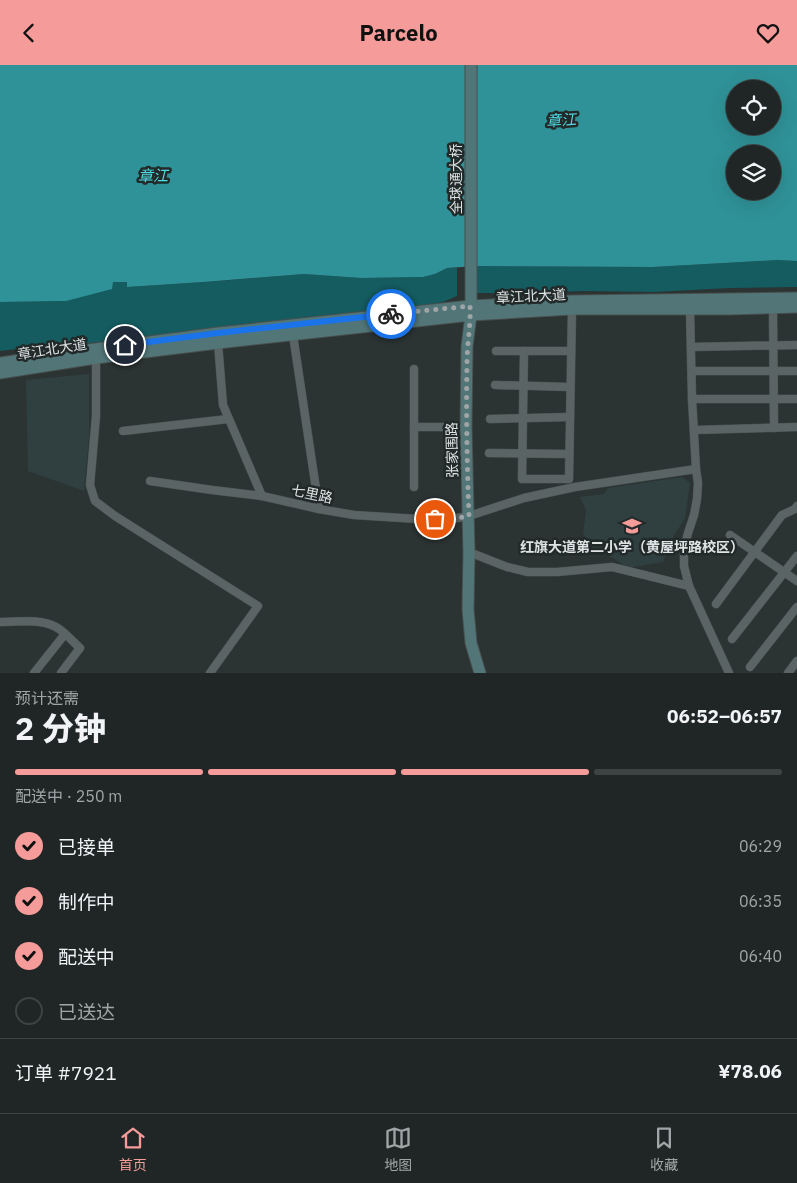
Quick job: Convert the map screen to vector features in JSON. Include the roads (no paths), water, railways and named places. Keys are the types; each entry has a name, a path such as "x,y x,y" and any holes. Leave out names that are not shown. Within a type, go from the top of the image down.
{"main road":[{"name":"全球通大桥","path":"464,65 467,292"},
{"name":"全球通大桥","path":"467,292 471,65"},
{"name":"张家围路","path":"467,292 468,609 471,643 480,673"},
{"name":"章江北大道","path":"0,363 218,333 572,301 797,298"},
{"name":"章江北大道","path":"0,373 96,358 293,335 467,311 797,307"}],"street":[{"path":"773,308 774,428"},
{"path":"524,351 522,479 569,479 572,309"},
{"path":"690,309 692,399 698,483 697,499 684,549 684,566 689,586 729,673"},
{"path":"293,335 319,509"},
{"path":"218,343 223,405 262,496"},
{"path":"691,347 797,345"},
{"path":"496,351 571,351"},
{"path":"96,358 96,416 90,485 95,501 114,516 258,607 210,673"},
{"path":"414,369 414,487"},
{"path":"692,371 797,371"},
{"path":"495,385 570,387"},
{"path":"692,399 797,399"},
{"path":"490,419 570,417"},
{"path":"123,431 228,419"},
{"path":"414,427 466,427"},
{"path":"694,430 797,427"},
{"path":"489,453 569,454"},
{"name":"七里路","path":"150,481 262,496 354,515 451,519 469,516 524,498 575,487 696,469"},
{"path":"716,604 782,515 795,509 797,506"},
{"path":"730,535 797,581"},
{"path":"469,552 507,567 528,572 557,572 612,567 689,586"},
{"path":"732,639 797,556"},
{"path":"750,667 797,607"},
{"path":"0,622 41,622 55,627 65,635 80,649 60,673"},
{"path":"34,673 65,635"},
{"path":"788,673 797,661"}],"water":[{"name":"章江","path":"0,65 797,65 797,261 778,260 653,267 477,266 447,268 423,277 361,278 304,274 127,287 127,282 113,282 112,289 66,301 0,302"}],"place":[{"name":"红旗大道第二小学（黄屋坪路校区）","path":"632,526"}]}
